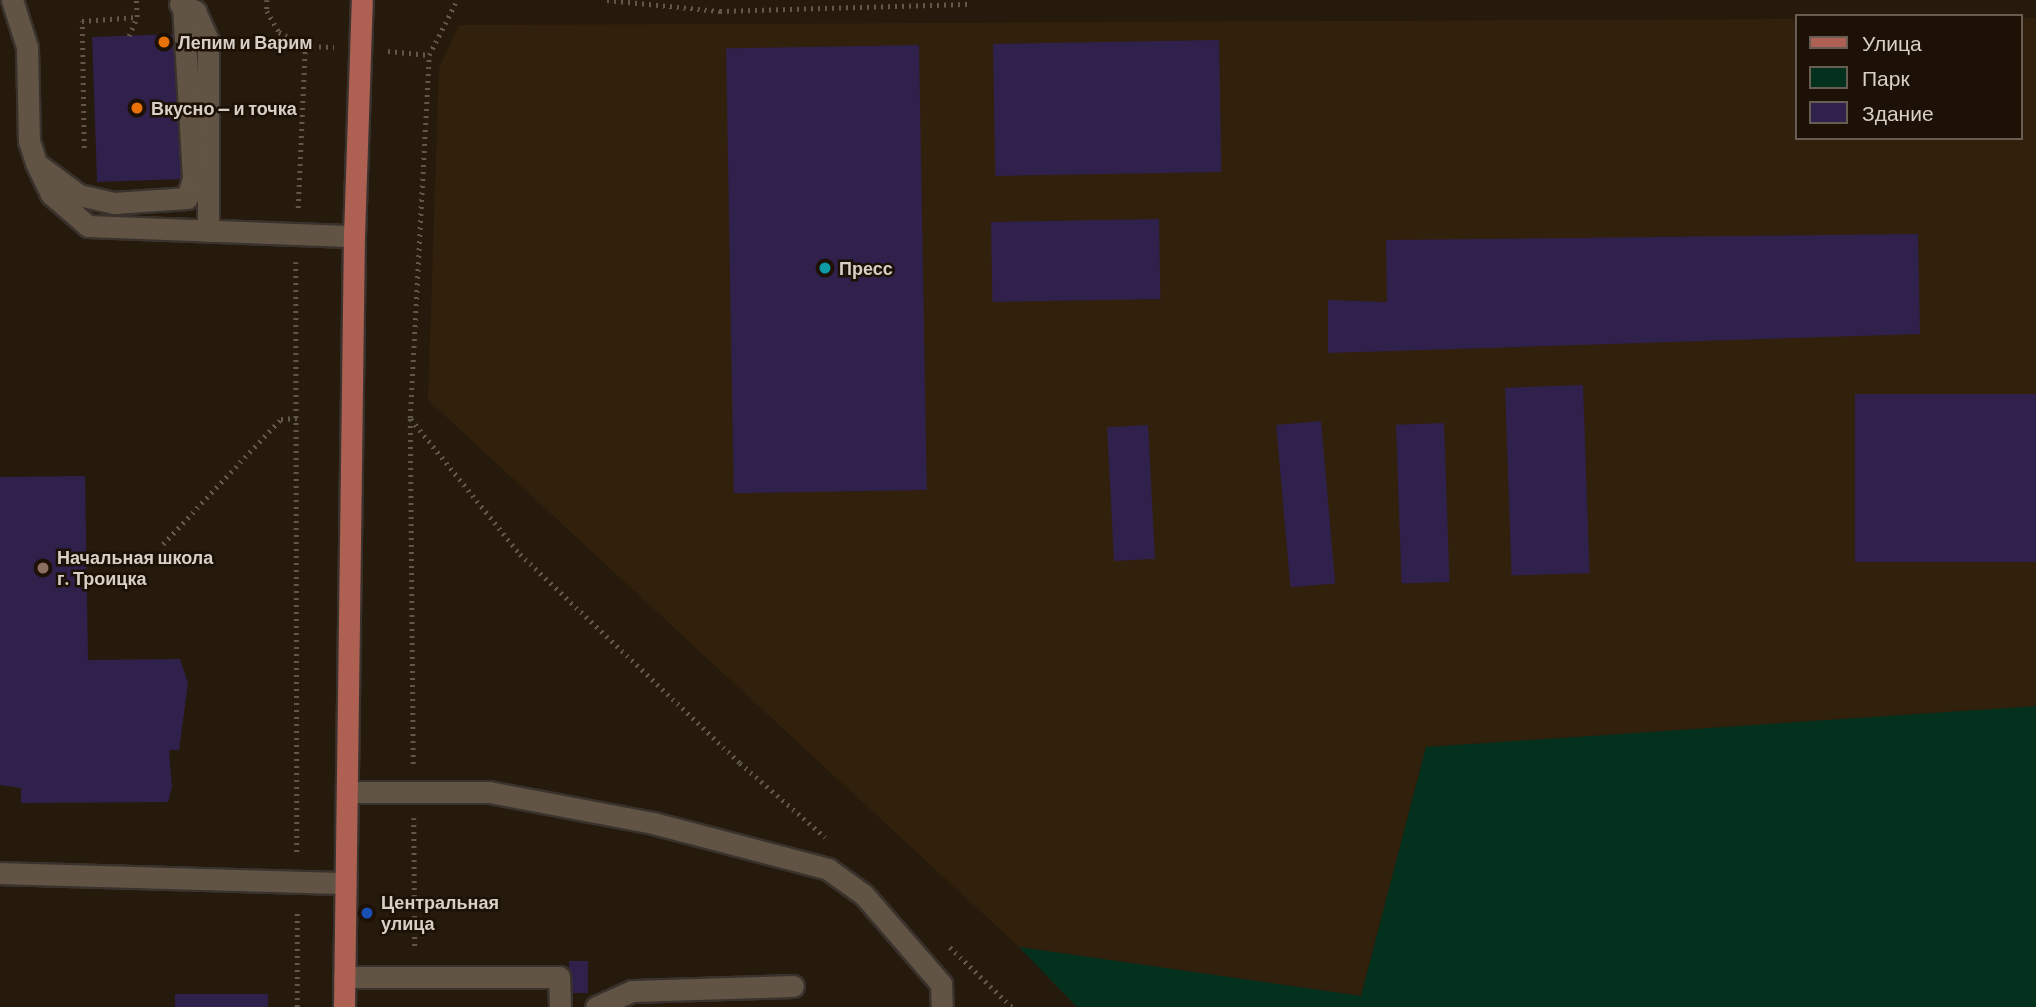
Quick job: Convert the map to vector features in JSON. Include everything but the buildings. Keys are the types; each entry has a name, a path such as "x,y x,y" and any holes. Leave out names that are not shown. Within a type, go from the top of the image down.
{"main road":[{"path":"344,1007 354,236 362,0"}],"lane":[{"path":"12,0 27,47 29,141 36,163 51,194 88,226 354,236"},
{"path":"36,163 79,195 114,203 187,198 193,178 178,3"},
{"path":"178,3 195,11 208,40 208,231"},
{"path":"347,792 489,792 653,822 828,869 864,895 941,984 942,1007"},
{"path":"0,873 346,883"},
{"path":"344,978 559,977 560,1007"},
{"path":"596,1007 632,991 793,986"}],"path":[{"path":"129,36 137,17 136,0"},
{"path":"267,0 267,11 279,32 306,46"},
{"path":"607,0 720,11 968,4"},
{"path":"84,148 82,20 137,17"},
{"path":"415,977 410,418 429,55"},
{"path":"163,544 281,419 297,418 297,1007"},
{"path":"410,418 520,554 740,764 833,844"},
{"path":"946,943 1012,1007"}],"shaded area":[{"path":"2022,18 2036,18 2036,706 1426,747 1361,996 1019,947 428,400 439,68 459,25 1794,19 1794,140 2022,140"}],"green space":[{"path":"2036,706 2036,1007 1077,1007 1019,947 1361,996 1426,747"}],"place":[{"name":"Лепим и Варим","path":"164,42"},
{"name":"Вкусно — и точка","path":"137,108"},
{"name":"Пресс","path":"825,268"},
{"name":"Начальная школа г. Троицка","path":"43,568"},
{"name":"Центральная улица","path":"367,913"}]}
